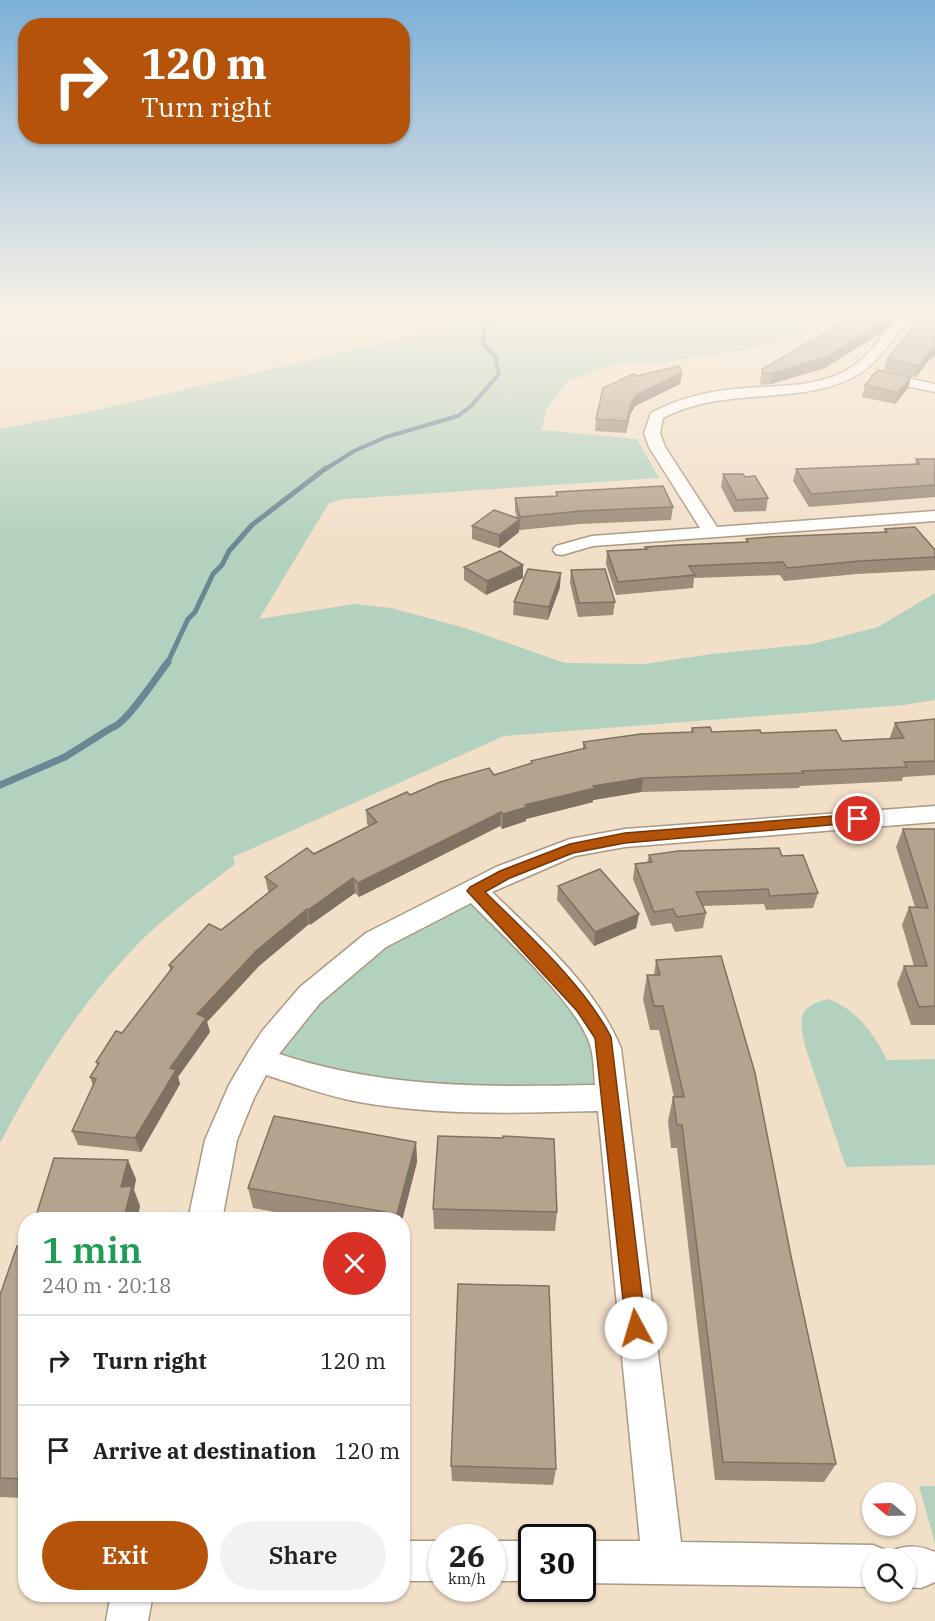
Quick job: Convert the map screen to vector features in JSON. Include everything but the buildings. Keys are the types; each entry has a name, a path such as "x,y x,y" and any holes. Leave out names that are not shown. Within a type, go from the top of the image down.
{"street":[{"path":"712,532 657,447 652,433 656,416 679,403 698,398 765,392"},
{"path":"562,550 592,541 935,516"},
{"path":"206,1212 220,1140 240,1094 259,1060 273,1039 310,995 376,940 505,874 570,849 625,838 935,814"},
{"path":"475,891 520,936 583,1006 597,1026 606,1048 663,1562"},
{"path":"259,1060 358,1089 424,1098 488,1101 611,1098"},
{"path":"410,1561 428,1561"},
{"path":"596,1562 862,1566"},
{"path":"127,1621 131,1602"}],"green space":[{"path":"175,392 560,392 547,409 541,430 637,439 659,478 345,499 329,503 259,619 354,604 391,608 465,628 565,663 644,664 712,654 812,644 878,627 935,593 935,700 904,705 504,736 233,857 235,864 162,921 135,946 105,981 56,1047 0,1143 0,429"},
{"path":"475,891 583,1006 611,1098 487,1101 259,1060 345,964"},
{"path":"828,999 847,1009 863,1023 887,1060 935,1059 935,1165 846,1167 805,1046 801,1021 810,1006"},
{"path":"919,1486 935,1486 935,1543"}],"waterway":[{"path":"324,470 354,451 386,437 458,416 484,392"},
{"path":"168,662 188,619 195,612 213,574 222,565 229,551 252,525 326,468"},
{"path":"0,785 65,757 117,725 132,710 168,662"}],"route":[{"path":"636,1328 603,1037 583,1006 520,936 475,891 505,874 570,849 625,838 858,819"}]}
